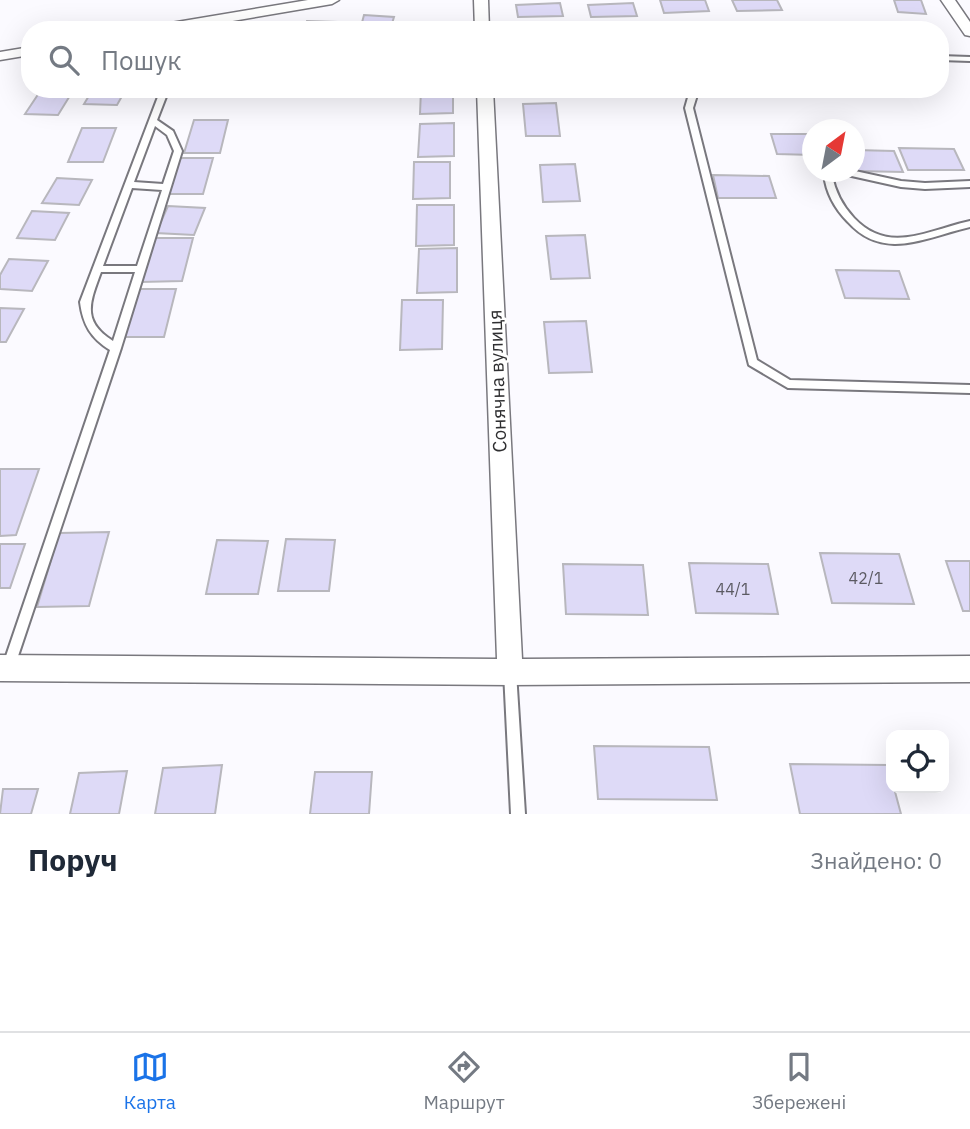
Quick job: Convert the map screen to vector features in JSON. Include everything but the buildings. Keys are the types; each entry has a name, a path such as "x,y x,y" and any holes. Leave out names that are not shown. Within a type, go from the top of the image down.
{"street":[{"path":"218,21 332,0"},
{"path":"481,0 482,21"},
{"path":"948,0 970,32"},
{"path":"0,56 21,52"},
{"name":"Сонячна вулиця","path":"485,98 510,672"},
{"path":"4,668 510,672 970,669"}],"lane":[{"path":"949,58 970,59"},
{"path":"116,348 97,337 87,321 85,302 162,98"},
{"path":"692,98 689,108 752,362 788,384 970,389"},
{"path":"4,668 116,348 178,151 175,139 165,127 154,122"},
{"path":"865,176 925,186 970,184"},
{"path":"828,182 839,206 851,222 874,239 904,242 970,224"},
{"path":"130,186 167,187"},
{"path":"98,269 141,270"},
{"path":"510,672 518,814"}]}
